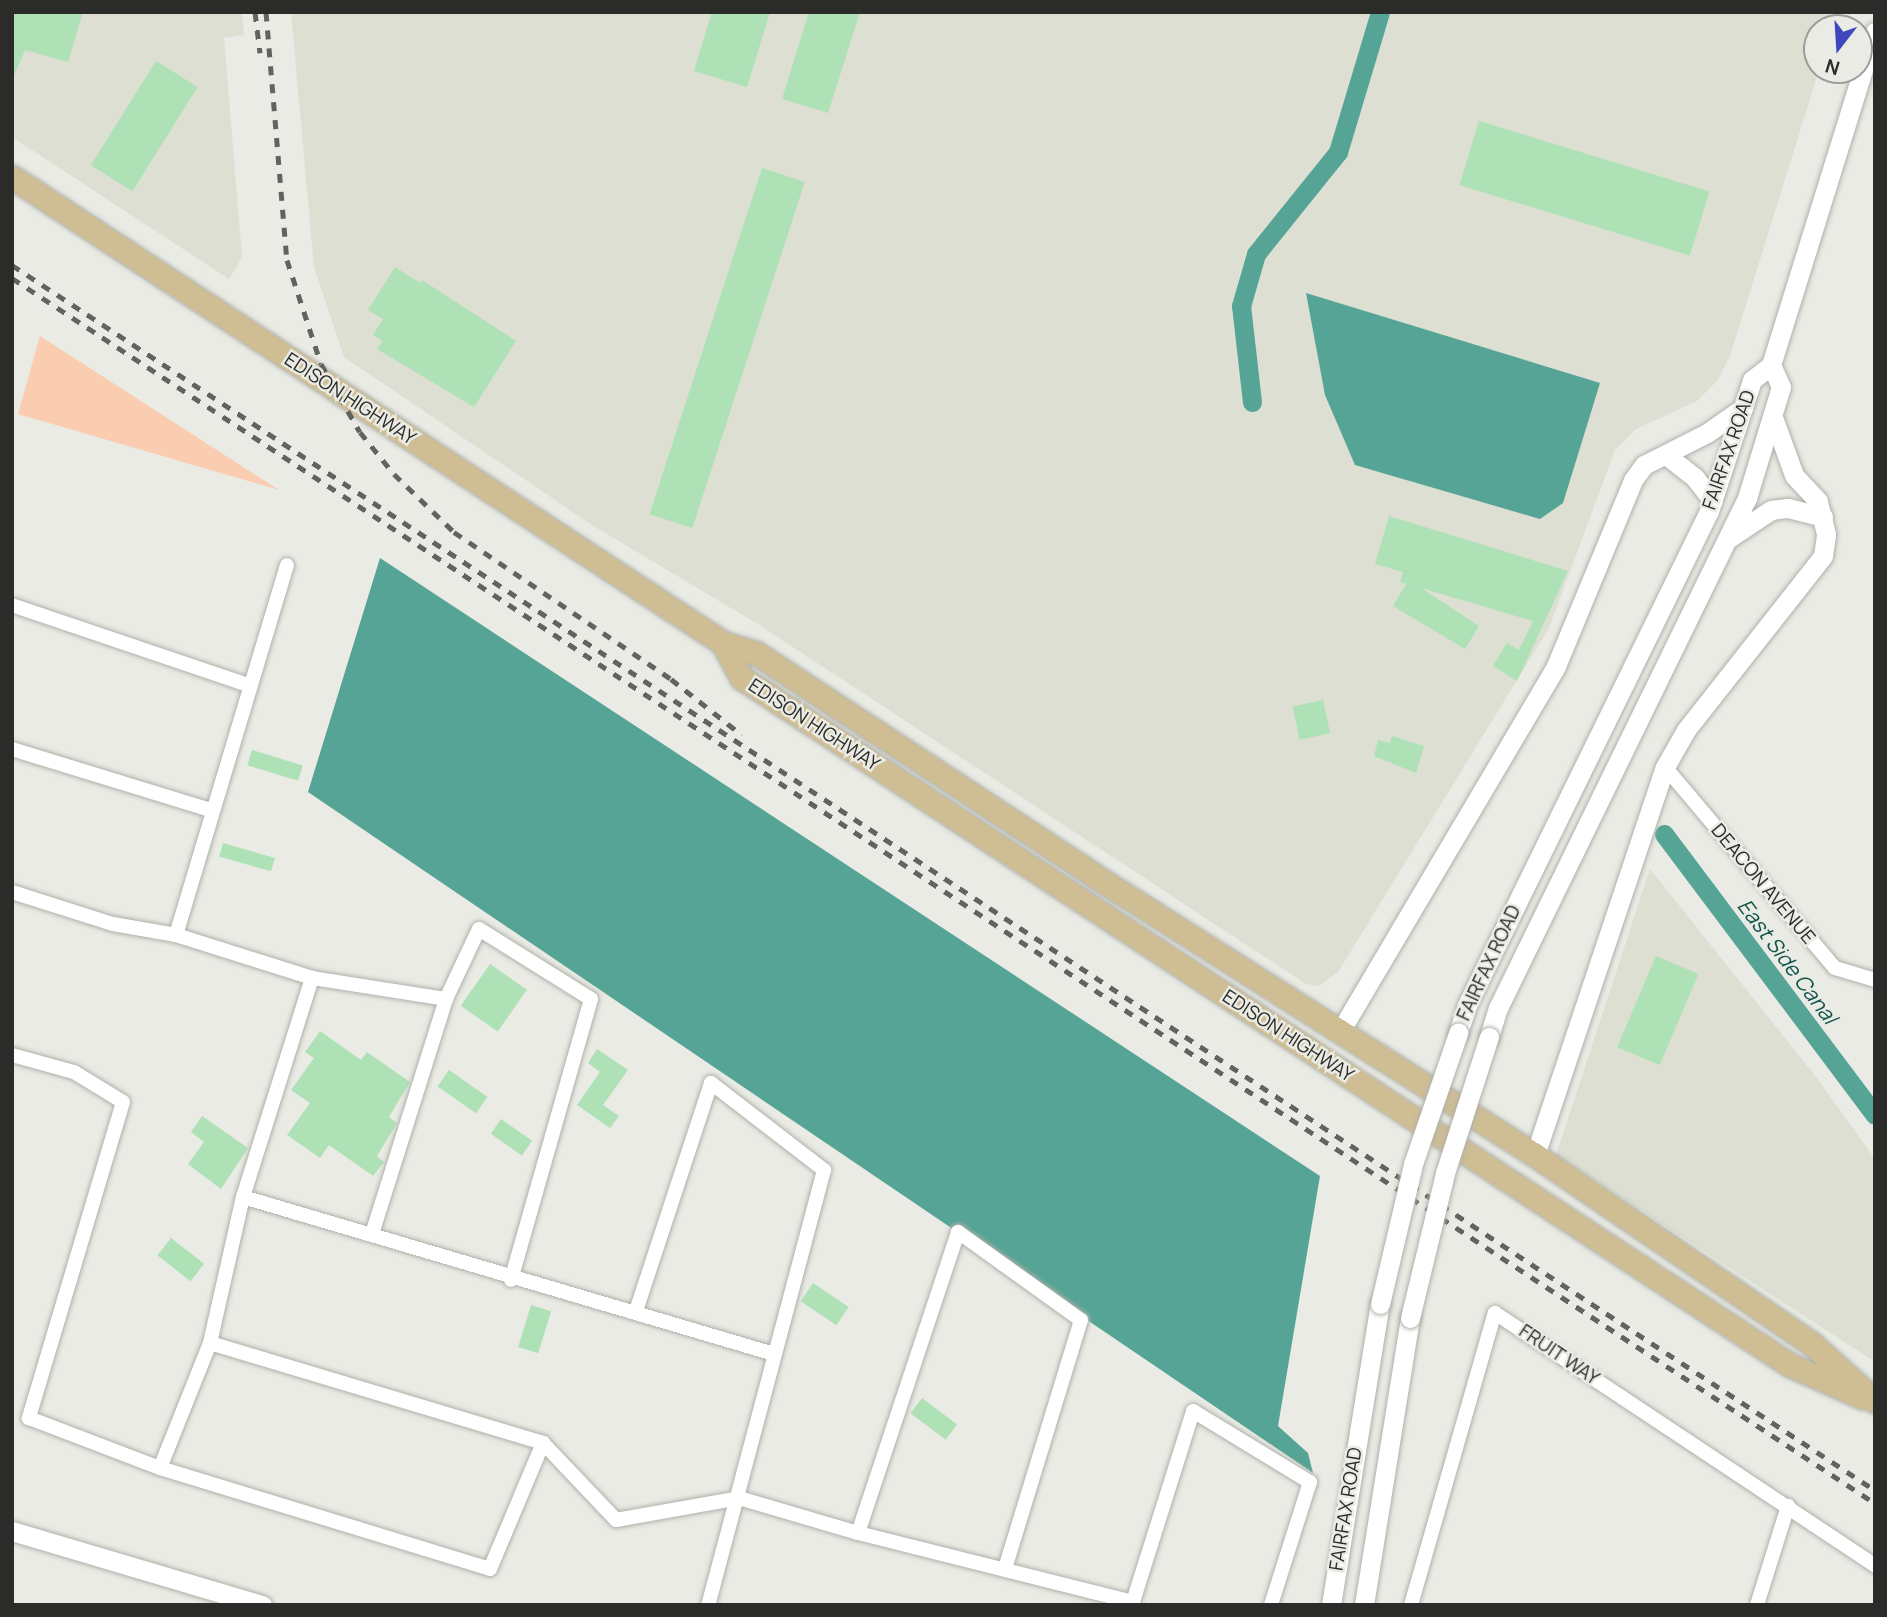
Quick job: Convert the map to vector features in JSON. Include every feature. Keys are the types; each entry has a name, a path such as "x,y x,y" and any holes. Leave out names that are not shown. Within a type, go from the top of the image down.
{"main road":[{"name":"FAIRFAX ROAD","path":"1331,1605 1380,1304 1413,1164 1467,1005 1713,501 1752,380 1771,365 1875,32"},
{"name":"EDISON HIGHWAY","path":"12,177 723,643 755,653 1095,876 1535,1155 1812,1344 1875,1402"},
{"name":"FAIRFAX ROAD","path":"1364,1605 1410,1318 1445,1173 1498,1008 1726,540 1774,420 1781,387 1771,365"},
{"path":"1341,1030 1556,666 1633,480 1644,465 1666,456 1743,408"},
{"path":"1535,1155 1665,767 1686,730 1813,573 1823,556 1823,517 1818,501 1794,475 1774,420"},
{"path":"1666,456 1695,478 1713,501"},
{"path":"1726,540 1771,510 1788,508 1823,517"},
{"name":"EDISON HIGHWAY","path":"723,643 743,678 754,686 1790,1365 1875,1402"},
{"path":"12,1531 262,1605"}],"street":[{"path":"176,935 287,565"},
{"path":"12,605 251,686"},
{"path":"12,749 213,811"},
{"name":"DEACON AVENUE","path":"1665,767 1835,968 1875,980"},
{"path":"12,892 113,924 176,935 312,978 446,999"},
{"path":"372,1234 446,999 479,929 591,999 511,1279"},
{"path":"160,1468 210,1343 243,1197 312,978"},
{"path":"12,1055 74,1072 123,1102 29,1418 160,1468 490,1569 543,1443"},
{"path":"636,1311 711,1083 824,1170 774,1353 739,1498 708,1605"},
{"path":"243,1197 372,1234 511,1279 636,1311 774,1353"},
{"path":"858,1533 958,1233 1081,1320 1005,1569"},
{"name":"FRUIT WAY","path":"1411,1605 1495,1313 1875,1565"},
{"path":"210,1343 543,1443 615,1520 739,1498 858,1533 1132,1603 1193,1411 1310,1482 1271,1605"},
{"path":"1757,1605 1788,1506"}],"shaded area":[{"path":"12,12 242,12 244,35 224,38 242,257 229,279 12,137"},
{"path":"291,12 1837,12 1803,14 1803,84 1815,84 1730,356 1717,381 1697,401 1636,429 1615,450 1549,628 1338,972 1319,986 1306,984 761,626 592,525 344,357 314,267"},
{"path":"40,336 279,490 18,414"},
{"path":"1650,869 1816,1077 1875,1159 1875,1362 1556,1155"}],"water":[{"path":"1306,293 1600,383 1563,503 1540,519 1355,465 1325,395"},
{"path":"380,558 1320,1176 1278,1426 1308,1453 1313,1473 308,792"}],"building":[{"path":"12,12 83,12 68,62 25,50 12,80"},
{"path":"712,12 770,12 747,87 694,71"},
{"path":"809,12 860,12 828,113 782,99"},
{"path":"156,61 198,87 132,191 91,165"},
{"path":"1479,121 1709,191 1690,256 1459,185"},
{"path":"762,168 805,182 692,528 650,514"},
{"path":"395,267 420,283 422,280 516,341 474,407 377,349 383,341 373,335 383,319 368,310"},
{"path":"1389,516 1568,571 1517,681 1493,666 1507,643 1519,650 1533,621 1421,588 1479,626 1465,649 1393,606 1406,584 1400,582 1403,572 1375,564"},
{"path":"1323,700 1330,733 1300,740 1293,706"},
{"path":"1392,736 1424,746 1416,773 1374,756 1378,740 1390,743"},
{"path":"252,750 303,765 298,781 247,765"},
{"path":"223,843 275,858 271,871 219,856"},
{"path":"1656,956 1698,974 1660,1065 1617,1047"},
{"path":"490,964 527,990 498,1032 461,1006"},
{"path":"320,1031 361,1060 367,1052 410,1082 389,1117 397,1123 377,1156 384,1162 373,1176 329,1145 320,1158 287,1135 310,1103 291,1090 314,1058 305,1052"},
{"path":"597,1049 628,1070 603,1105 619,1116 610,1128 577,1105 600,1072 588,1063"},
{"path":"449,1070 488,1097 476,1113 438,1086"},
{"path":"202,1116 248,1148 221,1189 188,1164 204,1142 191,1132"},
{"path":"501,1119 532,1141 522,1156 491,1134"},
{"path":"171,1238 204,1264 191,1281 157,1255"},
{"path":"813,1283 849,1307 836,1325 801,1301"},
{"path":"531,1305 551,1311 538,1353 518,1347"},
{"path":"922,1398 957,1424 946,1440 911,1413"}],"waterway":[{"name":"East Side Canal","path":"1252,402 1241,306 1256,254 1338,152 1380,12"},
{"name":"East Side Canal","path":"1664,834 1875,1115"}],"railway":[{"path":"255,12 260,53"},
{"path":"266,12 287,260 321,364 360,432 394,474 454,532 671,679 742,735"},
{"path":"12,265 1875,1490"},
{"path":"12,278 1875,1503"}]}
